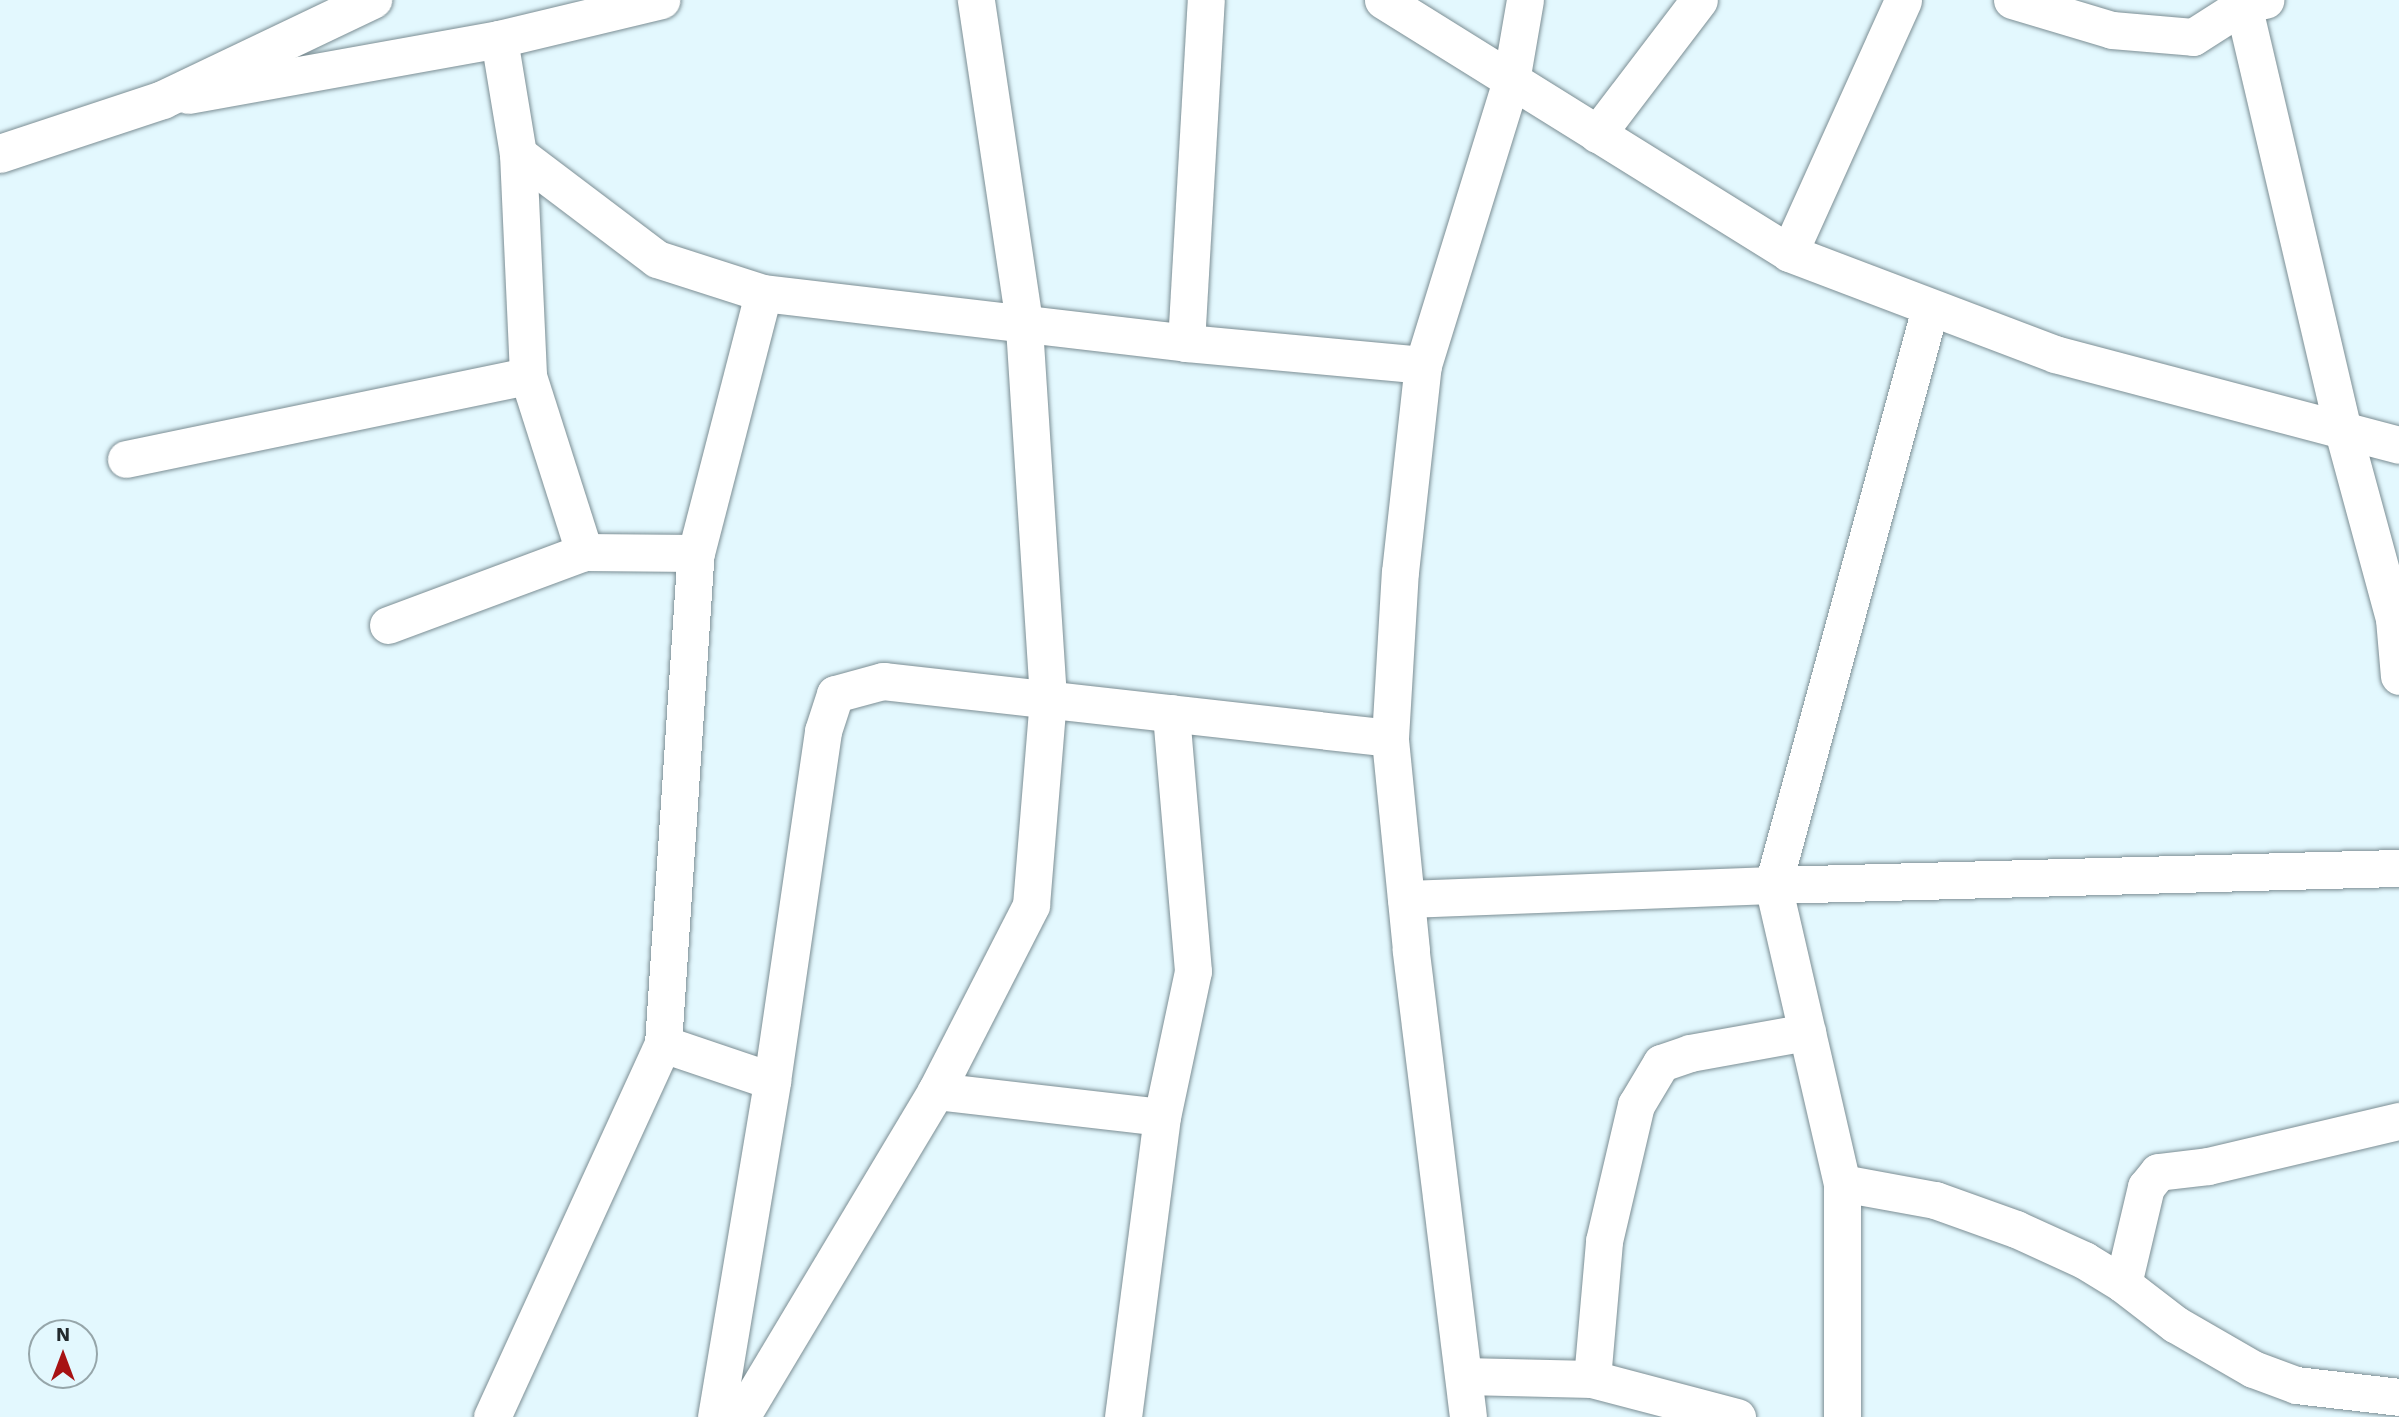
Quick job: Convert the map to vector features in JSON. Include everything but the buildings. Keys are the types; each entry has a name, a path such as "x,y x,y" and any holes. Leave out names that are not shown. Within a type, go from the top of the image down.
{"main road":[{"path":"0,154 163,100 373,0"}],"street":[{"path":"163,100 499,39 661,0"},
{"path":"741,1417 936,1091 1031,905 1048,698 1024,323 976,0"},
{"path":"1186,343 1206,0"},
{"path":"1383,0 1789,253 2055,354 2399,445"},
{"path":"1468,1417 1406,899 1390,738 1400,572 1423,365 1511,81 1525,0"},
{"path":"1597,134 1699,0"},
{"path":"1789,253 1903,0"},
{"path":"2012,0 2112,30 2193,37 2250,2 2343,431 2394,619 2399,676"},
{"path":"499,39 518,154 528,376 583,552"},
{"path":"518,154 657,259 763,293 1186,343 1423,365"},
{"path":"492,1417 663,1044 696,554 763,293"},
{"path":"1842,1417 1842,1184 1773,885 1930,308"},
{"path":"126,459 528,376"},
{"path":"388,625 583,552 696,554"},
{"path":"716,1417 772,1082 823,731 835,694 883,681 1390,738"},
{"path":"1123,1417 1162,1117 1193,971 1171,713"},
{"path":"1406,899 1773,885 2399,868"},
{"path":"1592,1379 1604,1241 1636,1105 1661,1063 1690,1053 1807,1032"},
{"path":"663,1044 772,1082"},
{"path":"936,1091 1162,1117"},
{"path":"2123,1283 2146,1187 2158,1172 2208,1166 2399,1121"},
{"path":"1842,1184 1947,1205 2017,1229 2084,1260 2123,1283 2175,1324 2253,1369 2297,1385 2399,1396"},
{"path":"1464,1376 1592,1379 1737,1417"}]}
